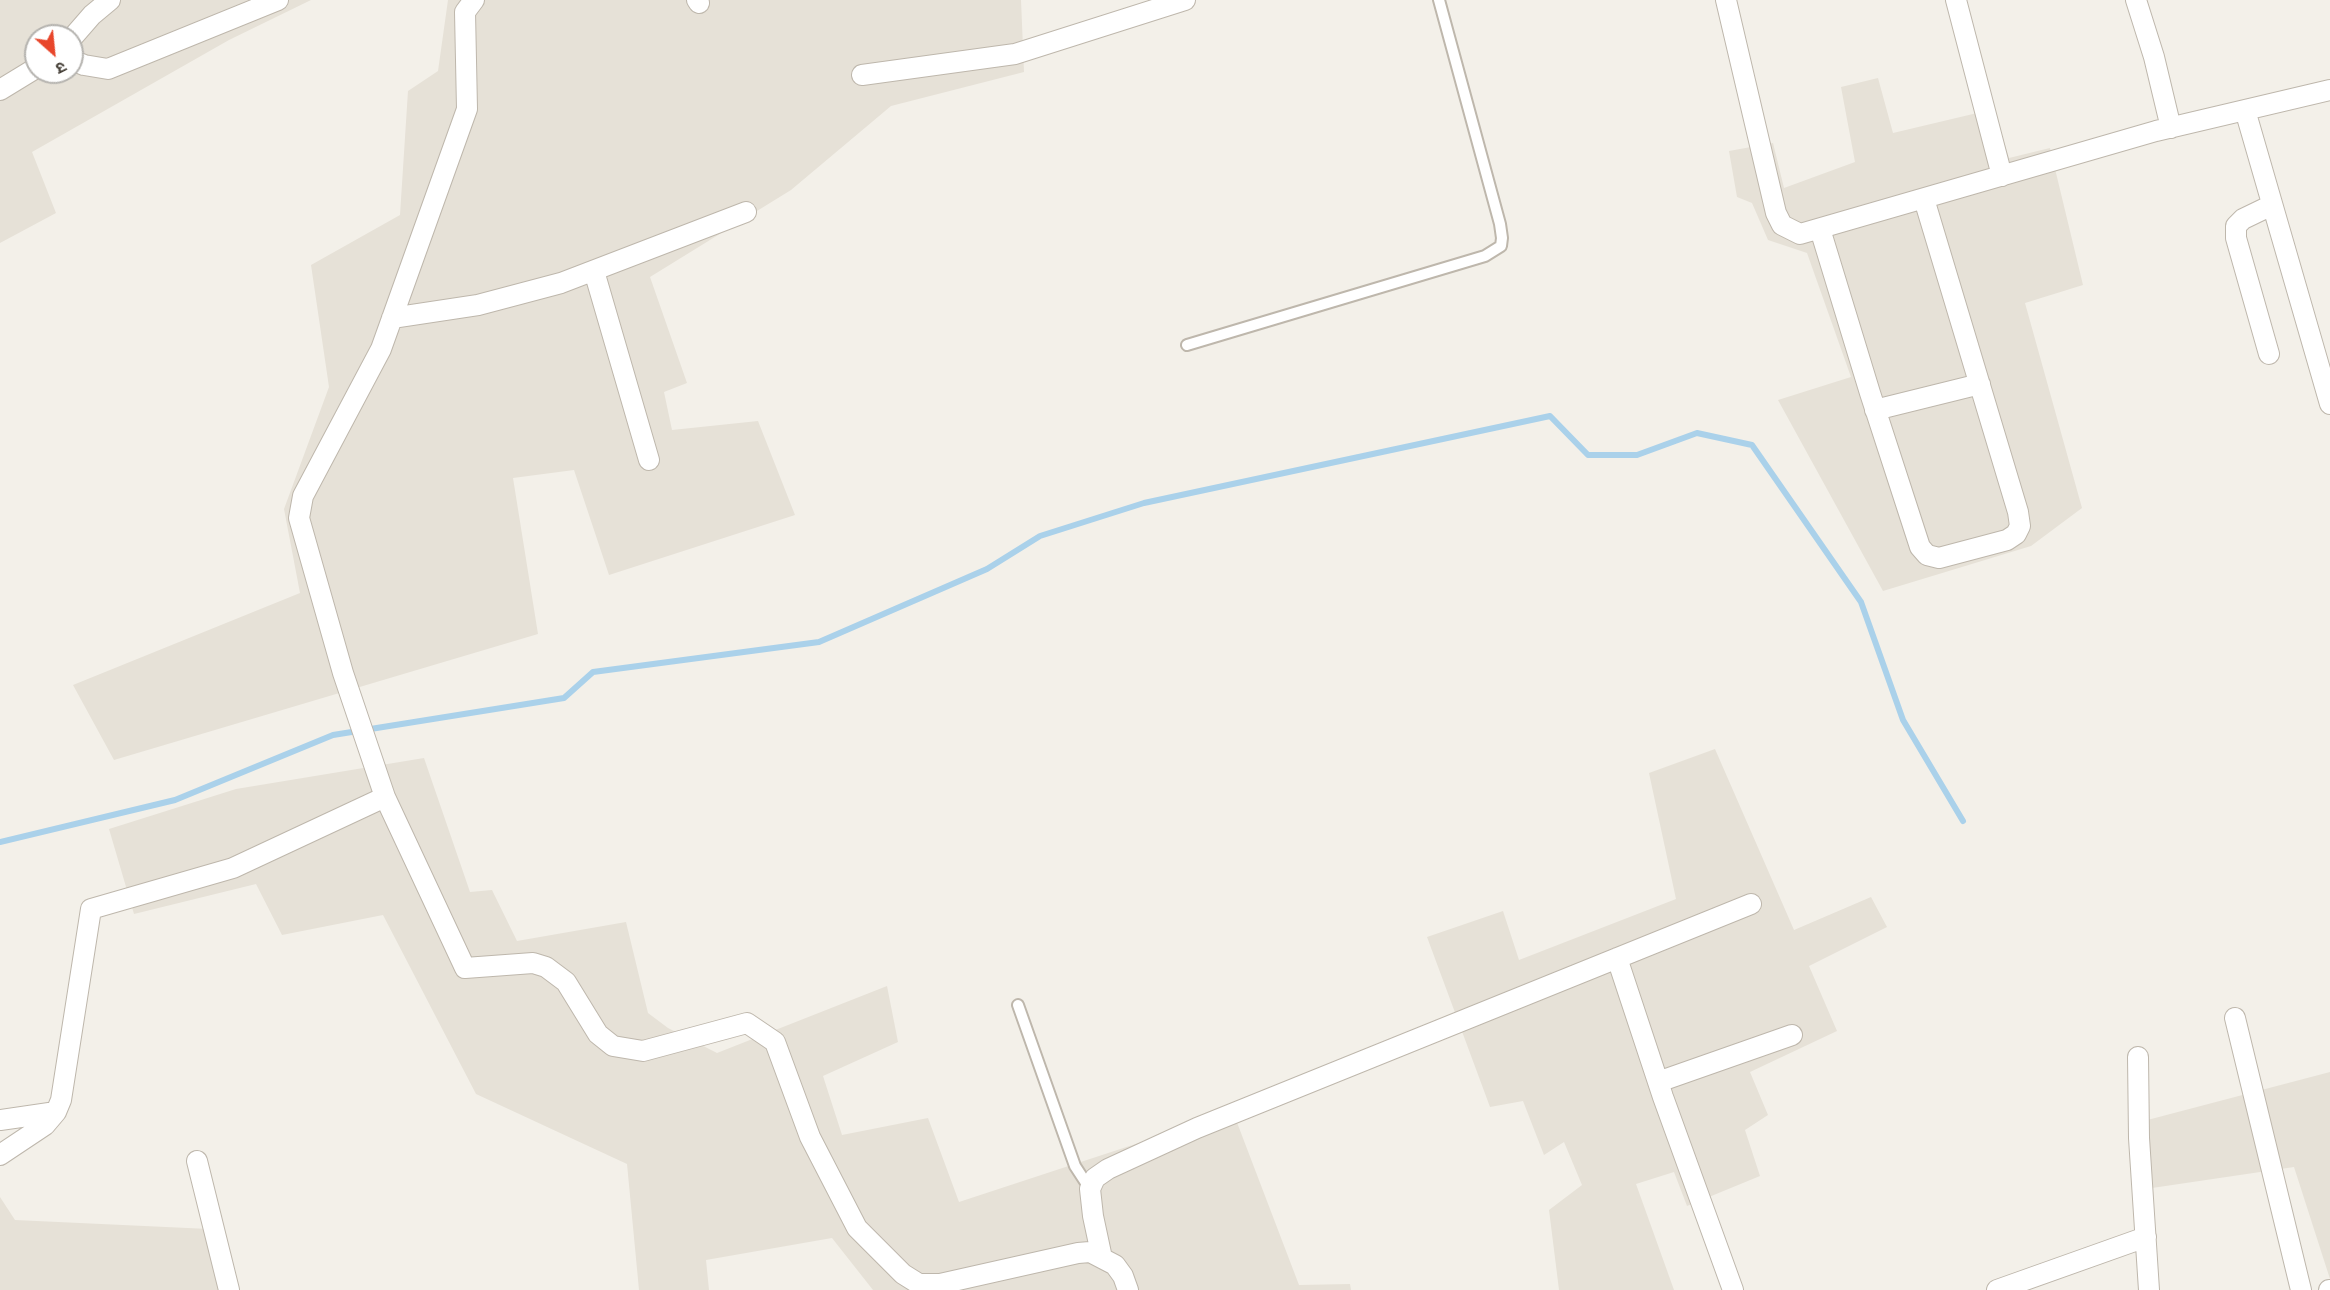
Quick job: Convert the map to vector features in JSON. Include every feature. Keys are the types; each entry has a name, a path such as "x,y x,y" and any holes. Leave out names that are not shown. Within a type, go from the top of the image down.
{"street":[{"path":"84,24 110,0"},
{"path":"84,65 108,69 278,0"},
{"path":"474,0 465,12 467,109 381,349 303,496 299,519 365,742 386,797 465,968 533,963 546,967 566,982 598,1034 613,1046 642,1051 747,1023 775,1042 810,1137 857,1228 903,1274 919,1284 940,1284 1090,1252 1115,1265 1123,1276 1128,1290"},
{"path":"862,75 1015,54 1185,0"},
{"path":"1726,0 1776,213 1782,225 1800,234 2171,128 2330,90"},
{"path":"1956,0 2002,176"},
{"path":"2136,0 2154,57 2171,128"},
{"path":"0,90 24,75"},
{"path":"2246,110 2330,404"},
{"path":"1820,229 1875,410 1920,547 1927,555 1939,558 2007,540 2016,534 2020,526 2018,512 1924,199"},
{"path":"2269,354 2236,238 2236,226 2243,219 2272,206"},
{"path":"392,318 478,305 561,283 746,212"},
{"path":"594,271 649,460"},
{"path":"1875,410 1980,384"},
{"path":"0,1155 45,1125 56,1112 61,1100 91,909 233,867 386,797"},
{"path":"1102,1258 1090,1189 1095,1178 1108,1169 1197,1128 1751,904"},
{"path":"1617,958 1658,1082 1733,1290"},
{"path":"2235,1018 2301,1290"},
{"path":"1658,1082 1792,1035"},
{"path":"2138,1057 2139,1138 2149,1290"},
{"path":"0,1120 56,1112"},
{"path":"197,1161 230,1290"},
{"path":"1997,1290 2146,1237"}],"lane":[{"path":"1187,345 1485,256 1501,246 1500,224 1439,0"},
{"path":"1018,1005 1075,1166 1090,1189"}],"shaded area":[{"path":"0,0 311,0 229,40 32,152 56,213 0,243"},
{"path":"448,0 1021,0 1024,72 891,106 791,190 650,277 687,383 664,392 672,430 758,421 795,515 609,575 574,470 513,478 538,634 114,760 73,685 300,593 284,509 329,387 311,265 400,215 408,91 438,71"},
{"path":"1878,78 1893,133 1994,109 2009,158 2050,148 2083,285 2025,303 2082,508 2031,546 1883,591 1778,400 1851,377 1807,253 1768,240 1752,203 1737,197 1729,151 1773,143 1784,188 1855,162 1841,87"},
{"path":"1715,749 1794,930 1871,897 1887,927 1809,966 1837,1031 1750,1072 1768,1115 1745,1130 1760,1176 1687,1206 1674,1172 1636,1184 1674,1290 1559,1290 1549,1210 1582,1185 1564,1142 1544,1155 1523,1101 1490,1107 1427,937 1503,911 1519,960 1676,899 1649,773"},
{"path":"424,758 470,892 492,890 517,941 626,922 648,1013 668,1028 717,1053 887,986 898,1042 823,1076 842,1135 928,1118 959,1202 1233,1112 1299,1285 1350,1284 1351,1290 873,1290 832,1238 706,1260 709,1290 639,1290 627,1164 476,1094 383,915 282,935 256,884 134,914 109,829 236,789"},
{"path":"2330,1072 2330,1279 2294,1167 2152,1188 2136,1123"},
{"path":"0,1197 15,1220 209,1229 224,1290 0,1290"}],"waterway":[{"path":"0,842 175,800 333,735 564,698 593,672 819,642 987,569 1040,536 1144,503 1550,416 1588,455 1637,455 1697,433 1752,445 1861,602 1903,720 1963,821"}]}
